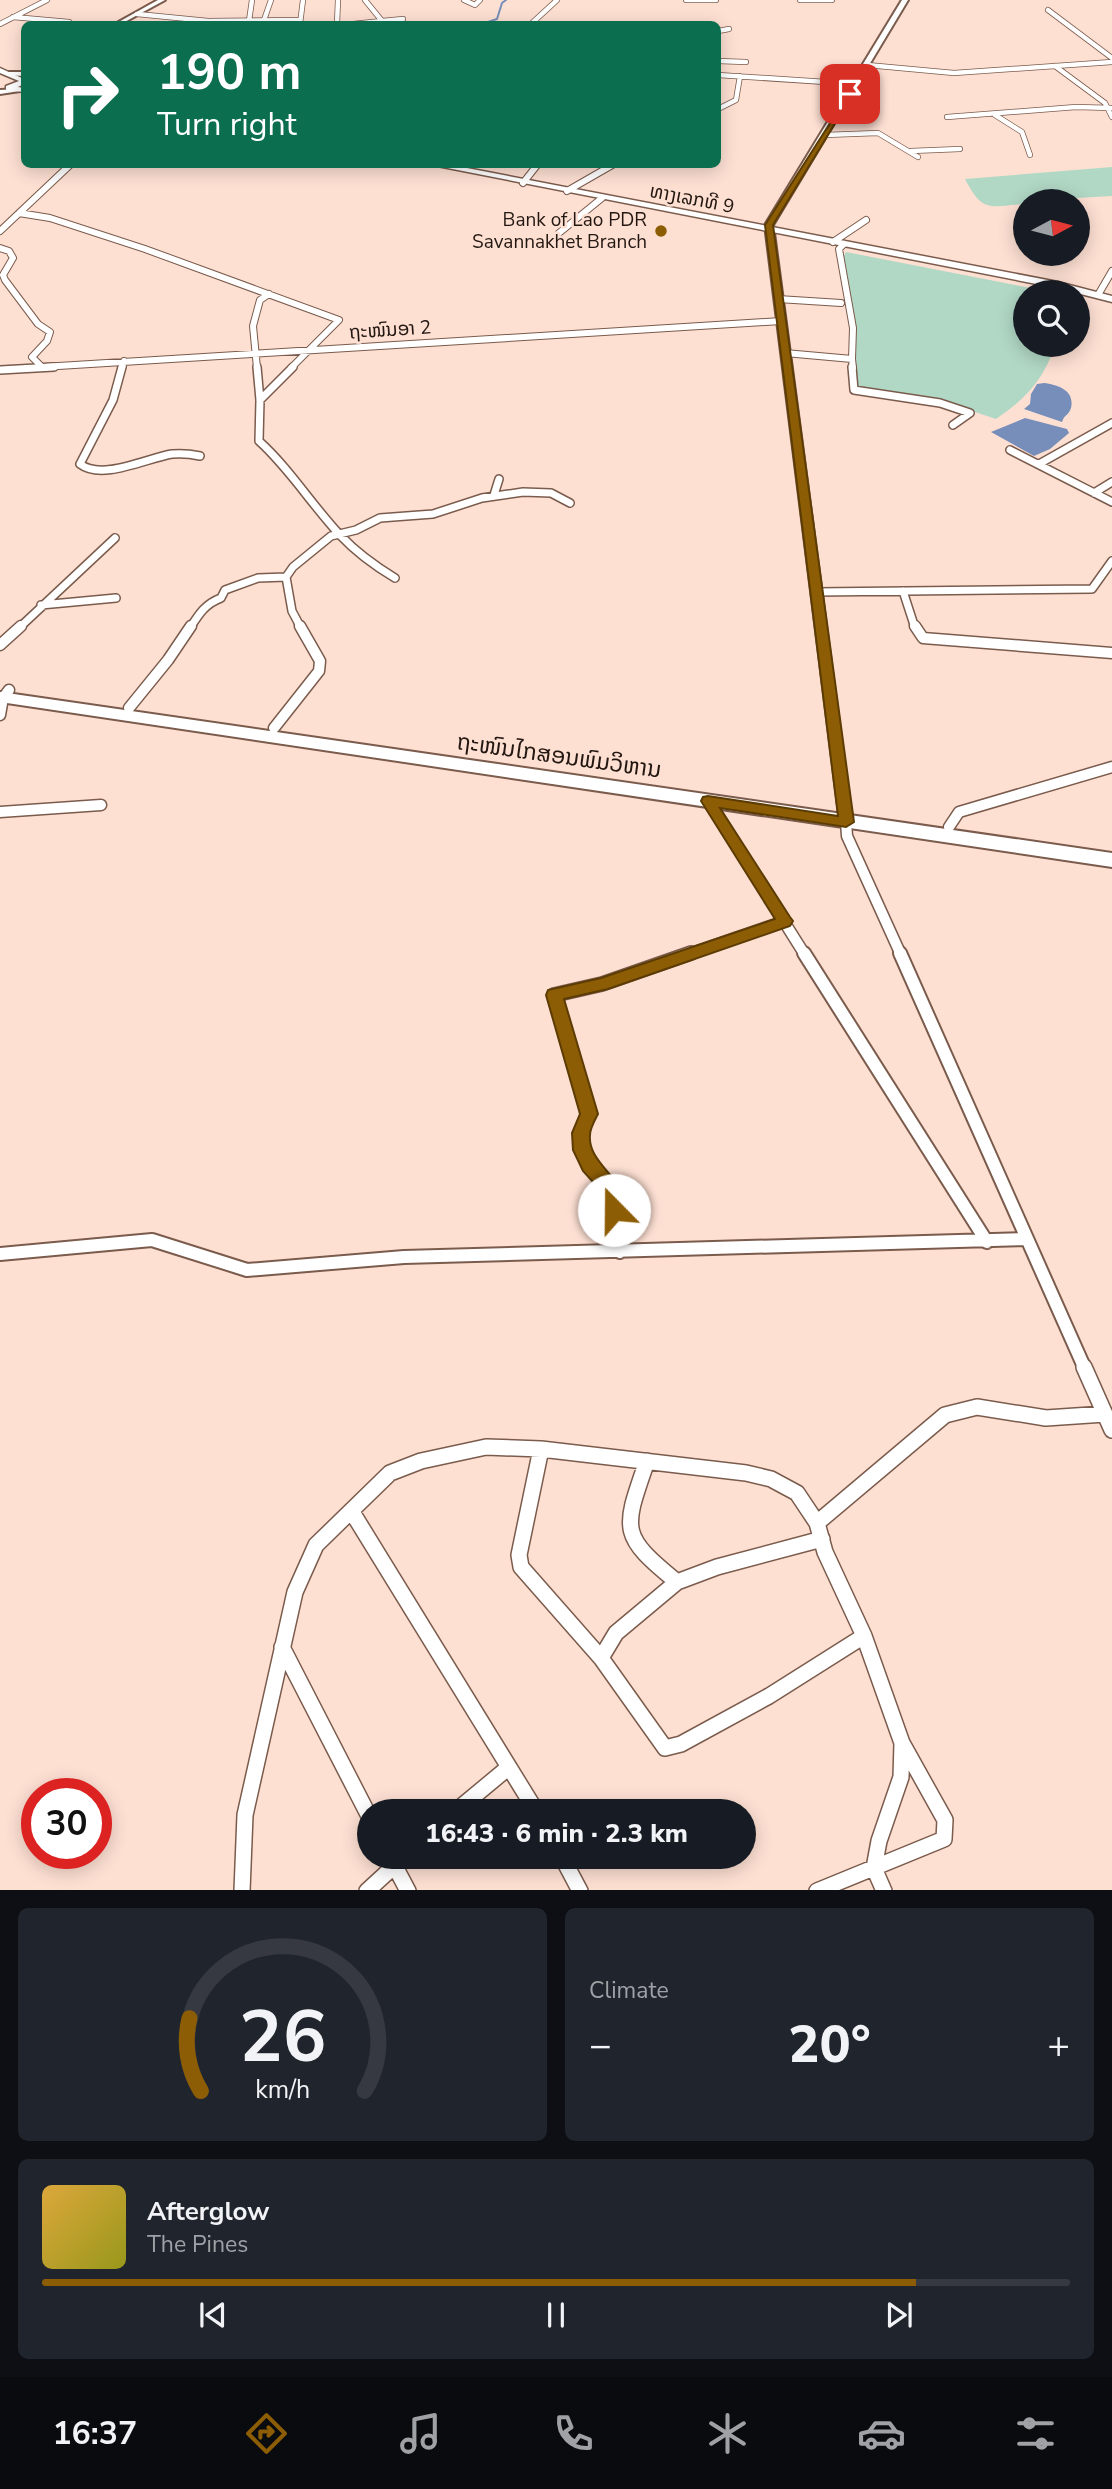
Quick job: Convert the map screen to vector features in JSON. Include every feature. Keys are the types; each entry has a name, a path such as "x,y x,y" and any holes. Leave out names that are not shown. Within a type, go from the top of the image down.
{"highway":[{"name":"ຖະໜົນໄກສອນພົມວິຫານ","path":"2,698 129,708 274,728 1112,860"},
{"name":"ຖະໜົນໄກສອນພົມວິຫານ","path":"2,698 708,801 949,827 1112,850"}],"main road":[{"path":"3,73 15,86"},
{"name":"ທາງເລກທີ 9","path":"457,168 1112,299"}],"street":[{"path":"0,24 47,0"},
{"path":"124,21 162,0"},
{"path":"249,21 252,0"},
{"path":"264,20 271,0"},
{"path":"300,21 303,0"},
{"path":"337,21 338,0"},
{"path":"365,0 382,21 403,19"},
{"path":"464,0 475,5 480,0"},
{"path":"534,21 557,0"},
{"path":"686,0 716,0"},
{"path":"800,0 832,0"},
{"path":"905,0 769,225 847,836 1112,1429"},
{"path":"1048,10 1112,60"},
{"path":"137,14 208,21 282,21"},
{"path":"13,17 58,21"},
{"path":"721,30 729,29"},
{"path":"867,65 954,73 1112,60"},
{"path":"721,61 746,62"},
{"path":"1055,66 1110,107 1112,117"},
{"path":"721,75 856,84"},
{"path":"721,108 737,100 740,76"},
{"path":"947,117 1110,107"},
{"path":"995,115 1025,135 1030,155"},
{"path":"825,135 873,132 884,135 918,157"},
{"path":"911,151 960,149"},
{"path":"0,231 67,168"},
{"path":"523,183 535,168"},
{"path":"568,191 607,168"},
{"path":"559,233 602,198"},
{"path":"0,218 17,215 50,218 145,248 339,320 260,400"},
{"path":"833,242 866,220"},
{"path":"844,244 839,249 853,328 854,390 940,403 970,413 953,425"},
{"path":"0,248 9,251 13,258 4,275 5,280 16,290 36,322 43,330 50,332 47,341 32,357 42,368"},
{"path":"1098,295 1112,271"},
{"path":"269,294 260,300 253,326 260,400 259,441 277,456 340,534 368,562 395,578"},
{"path":"778,299 841,303"},
{"name":"ຖະໜົນອາ 2","path":"0,370 124,360 781,321"},
{"path":"785,354 852,359"},
{"path":"124,360 118,388 80,464 103,471 183,452 200,456"},
{"path":"1040,464 1112,424"},
{"path":"1010,450 1112,502"},
{"path":"494,495 499,479"},
{"path":"1094,493 1112,482"},
{"path":"129,708 209,603 221,597 225,590 258,578 286,577 311,551 331,536 356,530 380,518 433,513 494,495 551,493 570,503"},
{"path":"0,645 115,538"},
{"path":"817,592 1092,589 1112,561"},
{"path":"274,728 319,671 320,661 292,611 286,577"},
{"path":"903,591 917,632 923,638 1112,653"},
{"path":"41,605 116,598"},
{"path":"949,827 959,812 1112,767"},
{"path":"708,801 987,1242"},
{"path":"0,812 101,804"},
{"path":"620,1252 611,1189 589,1166 582,1150 581,1133 589,1114 554,995 602,984 785,921"},
{"path":"0,1254 152,1240 247,1270 404,1257 1027,1239"},
{"path":"601,1658 616,1633 677,1583 819,1531 945,1415 963,1408 1005,1408 1060,1419 1105,1413"},
{"path":"242,1890 245,1815 295,1592 316,1545 390,1473 421,1461 486,1447 541,1449 771,1479 797,1493 819,1531 825,1552 864,1636 902,1743 945,1820 946,1831 944,1839 819,1890"},
{"path":"541,1449 519,1555 522,1567 601,1658 665,1748 681,1744 769,1696 864,1636"},
{"path":"647,1461 636,1491 632,1536 641,1550 677,1583"},
{"path":"352,1511 529,1799"},
{"path":"282,1647 360,1799"},
{"path":"884,1890 874,1868 879,1841 901,1777 902,1743"},
{"path":"470,1799 509,1767"},
{"path":"367,1890 387,1869"},
{"path":"400,1869 408,1890"},
{"path":"568,1869 579,1890"}],"green space":[{"path":"1112,167 1112,196 1090,197 1090,189 1013,189 1013,205 995,206 983,203 977,198 965,179"},
{"path":"846,252 1013,285 1013,357 1050,357 1045,369 1026,395 996,419 942,401 861,389 856,386 856,327 842,259"}],"water":[{"path":"1037,384 1060,387 1070,397 1071,408 1062,422 1024,409 1030,404 1031,394"},
{"path":"1025,418 1067,429 1069,433 1050,449 1034,456 991,432"}],"waterway":[{"path":"491,21 497,19 502,3 506,0"}],"place":[{"name":"Bank of Lao PDR Savannakhet Branch","path":"661,231"}],"route":[{"path":"614,1210 611,1189 589,1166 582,1150 581,1133 589,1114 554,995 634,974 785,921 708,801 846,822 769,225 850,94"}]}
